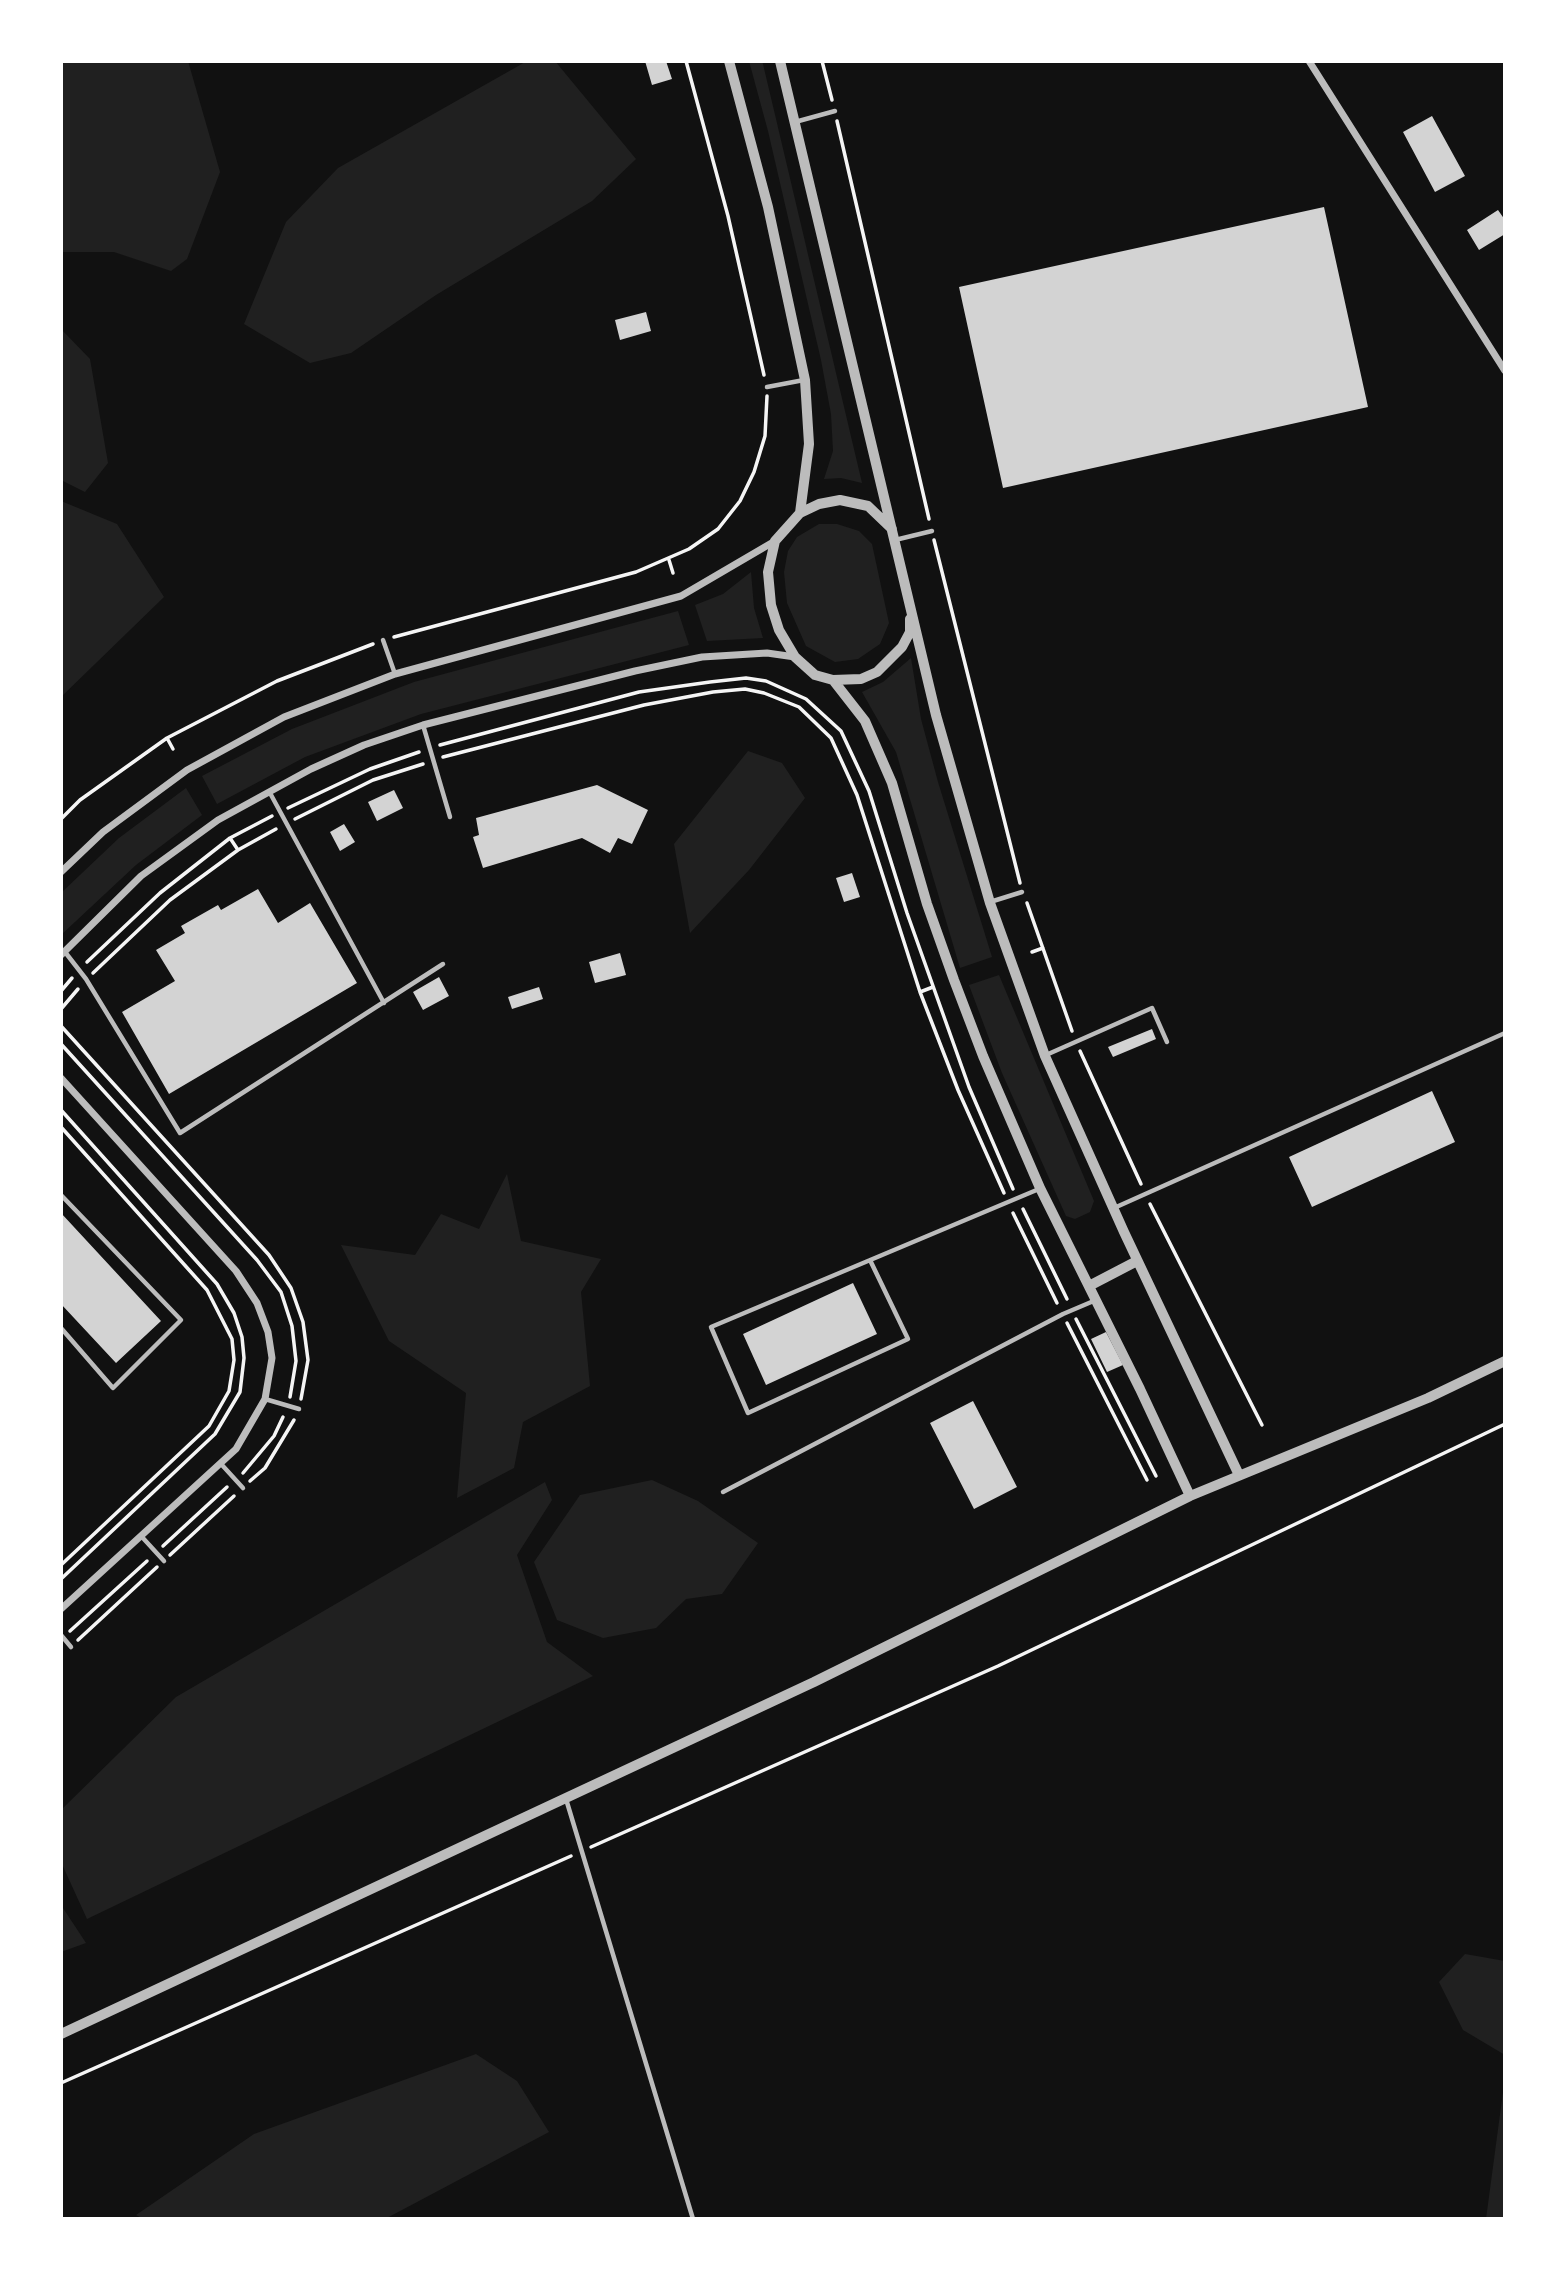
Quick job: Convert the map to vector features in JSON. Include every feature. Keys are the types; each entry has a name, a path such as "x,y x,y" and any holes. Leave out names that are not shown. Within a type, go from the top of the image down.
{"street":[{"path":"729,61 768,207 805,380 808,444 800,513"},
{"path":"780,61 951,772 990,902 1045,1056 1137,1261 1239,1475"},
{"path":"1309,61 1505,371"},
{"path":"61,872 103,832 187,770 284,717 395,674 681,596 775,541 800,513 819,504 840,500 868,506 893,535"},
{"path":"775,541 768,572 771,605 779,630 795,657 815,675 834,680 861,679 877,672 892,659 910,632 911,606"},
{"path":"63,953 141,876 218,820 364,745 424,725 635,671 702,657 767,653 795,657"},
{"path":"834,680 866,721 886,771 926,904 982,1056 1040,1188 1097,1300 1190,1496"},
{"path":"61,1078 229,1263 257,1303 268,1332 272,1358 265,1399 251,1427 222,1465 61,1609"},
{"path":"1089,1286 1137,1261"},
{"path":"61,2034 814,1682 1190,1496 1428,1398 1505,1361"}],"lane":[{"path":"795,122 835,111"},
{"path":"767,387 805,380"},
{"path":"893,535 932,531"},
{"path":"383,640 395,674"},
{"path":"424,725 450,817"},
{"path":"269,792 384,1003"},
{"path":"990,902 1023,892"},
{"path":"63,953 86,979 180,1133 443,964"},
{"path":"1045,1056 1152,1008 1167,1042"},
{"path":"1113,1208 1505,1033"},
{"path":"870,1260 908,1339 748,1413 711,1327 1040,1188"},
{"path":"61,1195 181,1320 113,1388 61,1328"},
{"path":"723,1492 1063,1314 1097,1300"},
{"path":"265,1399 299,1409"},
{"path":"222,1465 243,1488"},
{"path":"142,1537 164,1561"},
{"path":"62,1636 71,1647"},
{"path":"566,1798 584,1850 693,2219"}],"path":[{"path":"61,819 80,800 167,738 277,681 383,640 669,560 718,528 740,501 754,472 765,436 767,387 729,216 686,61"},
{"path":"822,61 932,531 1023,892 1076,1042 1146,1194 1262,1425"},
{"path":"669,560 673,573"},
{"path":"61,991 79,970 160,893 230,838 370,769 430,748 639,692 746,678 788,688 806,699 841,731 869,791 933,988 969,1087 1017,1198 1156,1476"},
{"path":"710,682 713,692"},
{"path":"61,1009 86,979 170,900 237,850 373,780 433,760 644,705 745,689 782,698 799,707 831,738 857,795 920,992 958,1090 1008,1202 1147,1480"},
{"path":"167,738 173,749"},
{"path":"230,838 237,850"},
{"path":"1032,952 1043,948"},
{"path":"920,992 933,988"},
{"path":"61,1026 269,1255 291,1288 303,1322 307,1360 299,1409 284,1442 265,1468 71,1647"},
{"path":"61,1044 257,1260 281,1292 292,1326 296,1361 289,1406 274,1436 235,1480 62,1636"},
{"path":"61,2083 998,1666 1505,1424"}],"shaded area":[{"path":"61,61 188,61 220,172 187,259 171,271 114,252 61,252"},
{"path":"527,61 555,61 636,159 592,201 436,295 351,353 310,363 244,324 286,222 338,168"},
{"path":"749,61 762,61 763,64 862,483 841,478 824,479 833,451 831,414 768,131"},
{"path":"61,329 90,359 108,463 85,492 61,480"},
{"path":"61,501 117,524 164,597 61,697"},
{"path":"819,524 837,524 859,531 872,544 889,623 880,644 858,659 835,662 806,646 787,603 784,572 788,551 797,537"},
{"path":"751,572 754,608 763,638 707,641 695,605 723,594"},
{"path":"678,611 689,645 421,714 305,757 217,804 202,776 292,729 414,682"},
{"path":"911,658 921,719 938,782 992,957 960,968 896,752 862,692 883,682"},
{"path":"748,751 782,763 805,798 749,870 690,933 674,844"},
{"path":"186,788 202,815 136,865 61,935 61,893 119,838"},
{"path":"999,975 1094,1201 1090,1212 1075,1219 1066,1216 1002,1073 969,985"},
{"path":"507,1174 521,1241 601,1259 581,1292 590,1386 523,1422 514,1468 457,1498 466,1393 389,1341 341,1245 415,1255 441,1214 479,1229"},
{"path":"652,1480 698,1501 758,1543 722,1594 686,1599 656,1628 603,1638 557,1620 534,1562 580,1495"},
{"path":"545,1482 552,1500 517,1555 547,1642 593,1676 87,1919 61,1862 61,1810 176,1697"},
{"path":"61,1905 86,1943 61,1952"},
{"path":"1465,1954 1505,1961 1505,2055 1463,2030 1439,1982"},
{"path":"476,2054 517,2081 549,2132 385,2219 144,2219 136,2215 254,2134"},
{"path":"1503,2092 1505,2219 1486,2219"}],"building":[{"path":"645,61 666,61 672,79 652,85"},
{"path":"1432,116 1465,176 1435,192 1403,132"},
{"path":"1324,207 1368,407 1003,488 959,287"},
{"path":"1498,210 1505,220 1505,234 1479,250 1467,230"},
{"path":"646,312 651,331 620,340 615,320"},
{"path":"597,785 648,810 632,844 618,838 610,853 582,838 483,868 473,837 479,835 476,818"},
{"path":"394,790 403,808 377,821 368,802"},
{"path":"344,824 355,842 340,851 330,832"},
{"path":"852,873 860,897 844,902 836,878"},
{"path":"258,889 278,923 310,903 357,983 169,1094 122,1012 175,981 156,950 185,933 181,926 218,905 221,910"},
{"path":"620,953 626,975 595,983 589,962"},
{"path":"439,977 449,996 423,1010 413,992"},
{"path":"539,987 543,999 512,1009 508,997"},
{"path":"1152,1029 1156,1039 1113,1057 1108,1047"},
{"path":"1432,1091 1455,1142 1312,1207 1289,1157"},
{"path":"61,1213 161,1321 116,1363 61,1304"},
{"path":"853,1283 877,1334 766,1385 743,1334"},
{"path":"1106,1332 1123,1365 1107,1372 1091,1339"},
{"path":"973,1401 1017,1487 974,1509 930,1423"}]}
